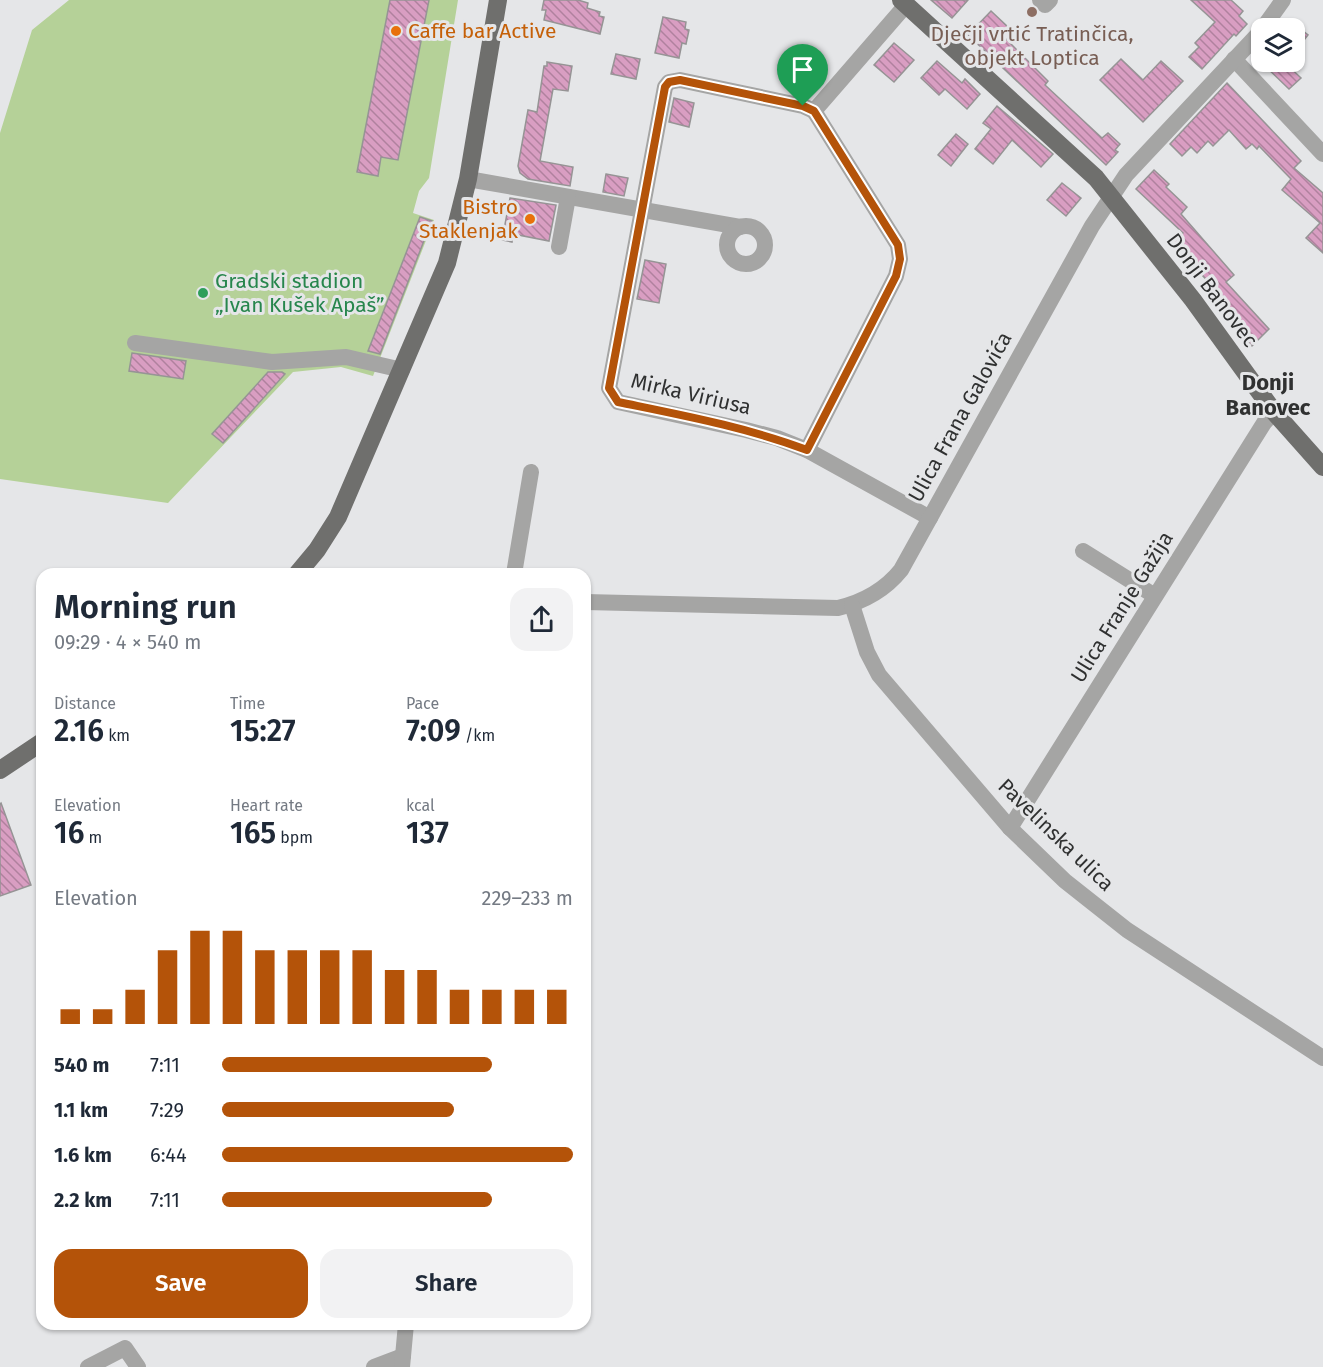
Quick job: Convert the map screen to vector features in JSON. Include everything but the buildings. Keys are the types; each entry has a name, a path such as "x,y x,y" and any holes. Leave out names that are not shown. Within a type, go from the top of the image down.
{"main road":[{"path":"306,568 338,517 447,264 468,179 498,0"},
{"name":"Donji Banovec","path":"903,3 1096,178 1193,300 1274,412 1323,467"},
{"path":"0,770 36,746"}],"street":[{"path":"1040,0 1045,5 1050,0"},
{"name":"Ulica Frana Galovića","path":"1270,18 1283,0"},
{"path":"807,450 896,276 900,259 898,245 814,111 903,3"},
{"name":"Ulica Frana Galovića","path":"591,602 824,609 852,605 874,594 895,577 1111,196 1126,175 1251,41"},
{"path":"1234,59 1323,154"},
{"name":"Mirka Viriusa","path":"814,111 803,106 680,80 669,82 665,87 609,388 618,402 746,430 777,438 807,450 930,518"},
{"path":"468,179 740,227"},
{"path":"559,247 568,197"},
{"path":"135,343 272,362 346,357 402,370"},
{"name":"Ulica Franje Gažija","path":"1010,828 1264,423 1274,412"},
{"path":"515,568 531,472"},
{"path":"1083,551 1155,596"},
{"name":"Pavelinska ulica","path":"852,605 867,652 879,675 1010,828 1065,881 1127,930 1323,1058"},
{"path":"374,1367 402,1361 405,1330"},
{"path":"88,1367 124,1348 138,1367"}],"green space":[{"name":"Gradski stadion „Ivan Kušek Apaš”","path":"69,0 458,0 429,178 419,191 413,213 434,220 373,376 341,367 293,372 168,503 0,479 0,133 32,30"}],"place":[{"name":"Dječji vrtić Tratinčica, objekt Loptica","path":"1032,12"},
{"name":"Caffe bar Active","path":"396,31"},
{"name":"Bistro Staklenjak","path":"530,219"},
{"name":"Gradski stadion „Ivan Kušek Apaš”","path":"203,293"}],"district":[{"name":"Donji Banovec","path":"1268,394"}],"route":[{"path":"680,80 803,106 814,111 822,121 898,245 900,259 896,276 807,450 777,438 746,430 618,402 609,388 665,87 669,82 680,80"}]}
